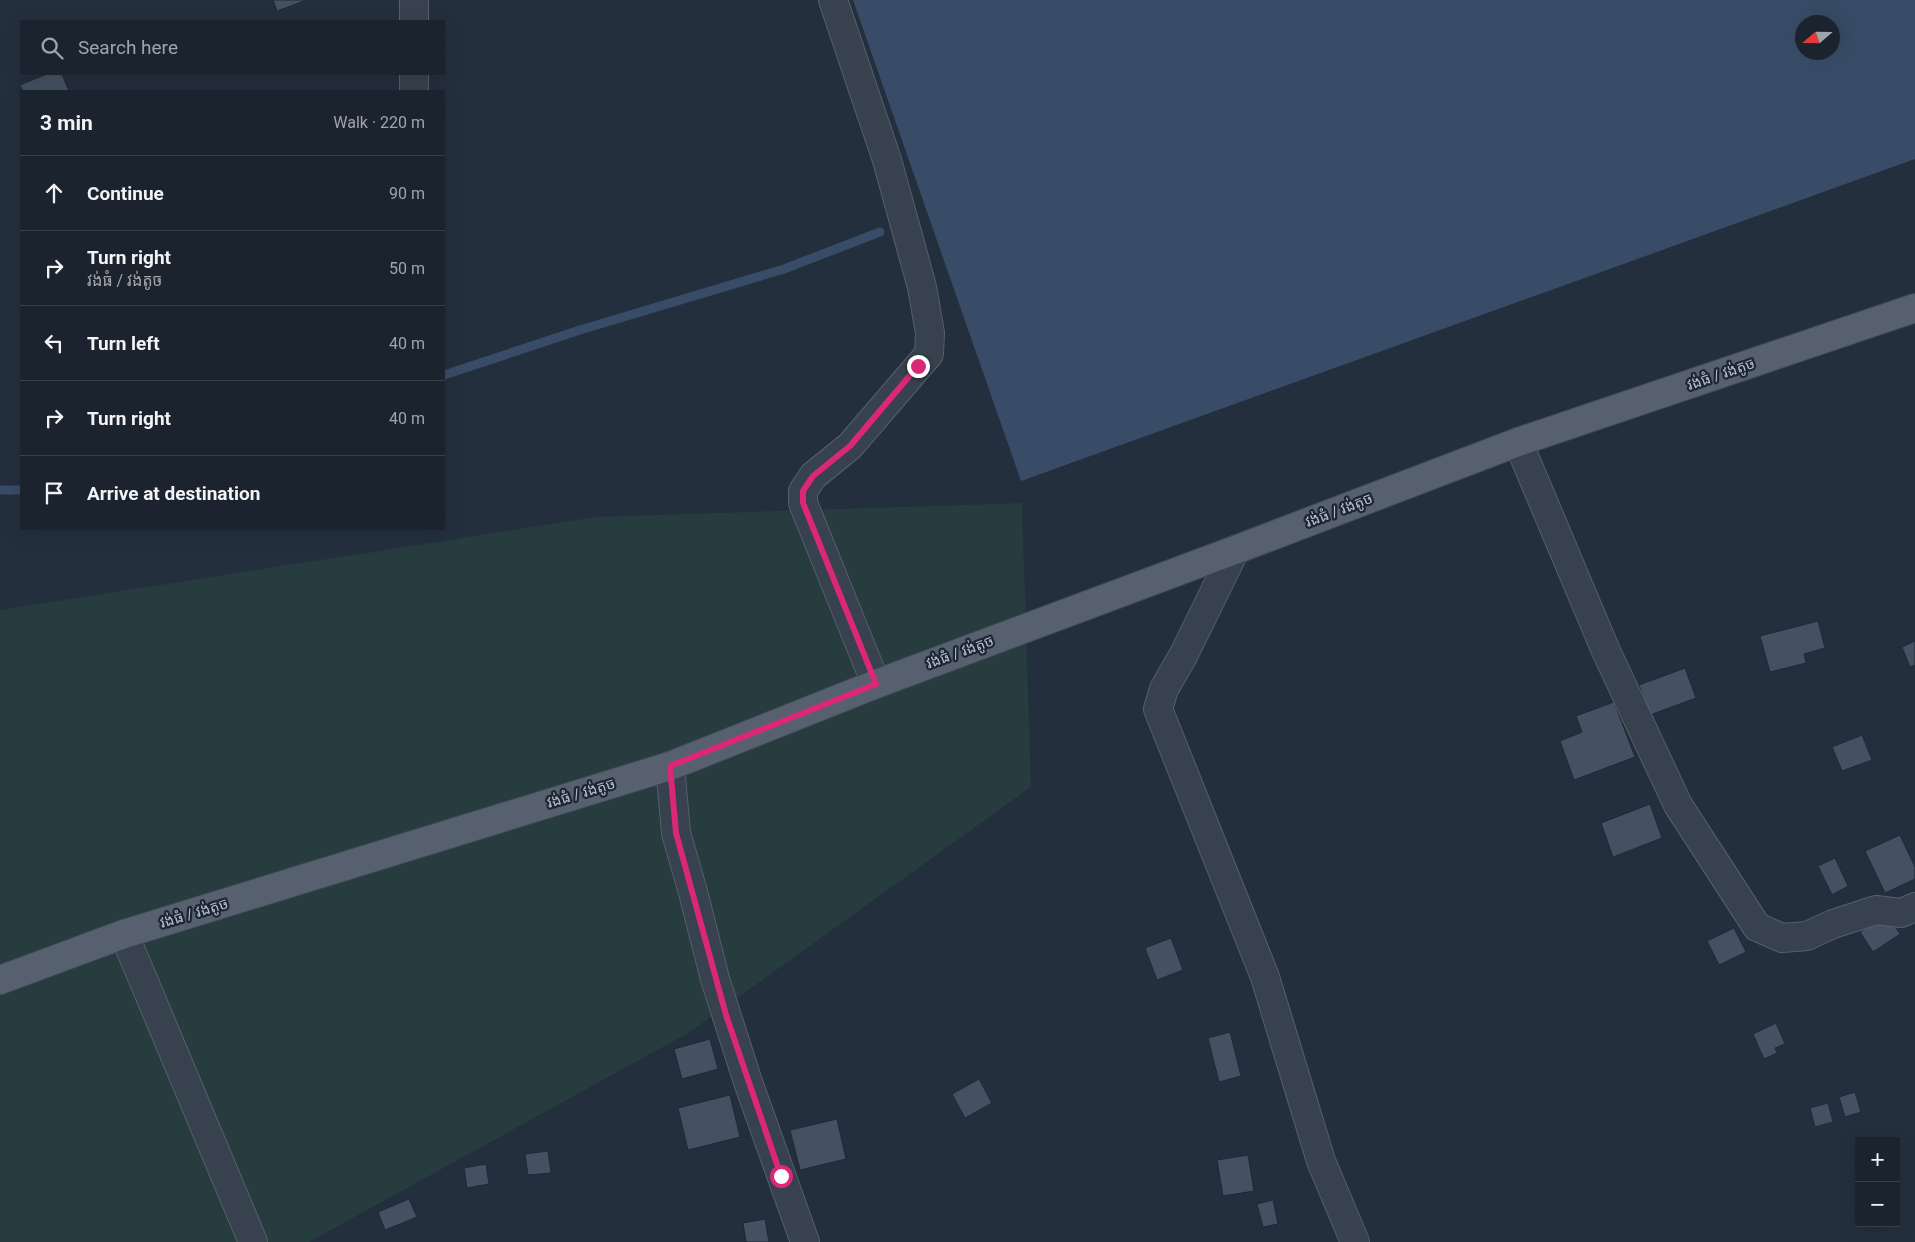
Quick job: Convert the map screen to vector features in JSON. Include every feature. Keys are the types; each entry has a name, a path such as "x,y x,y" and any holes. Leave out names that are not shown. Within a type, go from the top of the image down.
{"main road":[{"name":"វង់ធំ / វង់តូច","path":"0,980 124,934 670,766 876,684 1518,442 1915,308"}],"street":[{"path":"414,0 414,20"},
{"path":"833,0 887,160 922,287 930,333 929,354 850,446 813,476 803,491 803,503 876,684"},
{"path":"414,75 414,90"},
{"path":"1518,442 1606,651 1678,805 1757,927 1782,938 1807,936 1833,924 1876,910 1901,913 1915,907"},
{"path":"1235,550 1184,654 1164,690 1158,709 1265,977 1321,1161 1355,1242"},
{"path":"670,766 676,833 716,979 745,1074 805,1242"},
{"path":"124,934 253,1242"}],"green space":[{"path":"1022,503 1031,787 690,1032 309,1242 0,1242 0,610 596,517"}],"water":[{"path":"853,0 1915,0 1915,159 1021,481"}],"building":[{"path":"273,0 307,0 277,11"},
{"path":"45,75 62,75 69,90 22,90 20,85"},
{"path":"1818,621 1825,648 1804,654 1806,663 1770,672 1760,636"},
{"path":"1915,641 1915,665 1910,667 1902,647"},
{"path":"1685,668 1696,698 1650,715 1639,685"},
{"path":"1614,702 1635,757 1574,780 1560,741 1582,732 1576,716"},
{"path":"1862,735 1872,760 1842,771 1832,747"},
{"path":"1650,804 1662,838 1613,857 1601,823"},
{"path":"1900,835 1915,867 1915,879 1885,893 1865,851"},
{"path":"1835,858 1848,886 1832,895 1818,866"},
{"path":"1887,914 1900,934 1873,952 1860,932"},
{"path":"1734,928 1746,952 1719,965 1707,941"},
{"path":"1171,938 1183,970 1157,980 1145,948"},
{"path":"1776,1023 1785,1044 1775,1048 1777,1053 1764,1059 1753,1034"},
{"path":"1230,1032 1241,1076 1219,1082 1208,1038"},
{"path":"710,1039 718,1069 682,1079 674,1049"},
{"path":"979,1079 992,1103 965,1118 952,1094"},
{"path":"1855,1092 1861,1112 1845,1117 1839,1097"},
{"path":"730,1095 740,1137 688,1150 678,1108"},
{"path":"1828,1103 1833,1122 1815,1127 1810,1108"},
{"path":"837,1119 846,1159 800,1170 790,1130"},
{"path":"548,1151 551,1173 528,1175 525,1154"},
{"path":"1248,1155 1254,1191 1223,1196 1217,1160"},
{"path":"486,1164 489,1184 467,1188 464,1168"},
{"path":"409,1199 417,1217 385,1230 378,1212"},
{"path":"1273,1200 1278,1224 1263,1227 1257,1204"},
{"path":"765,1219 769,1242 746,1242 743,1223"}],"waterway":[{"path":"445,375 580,330 784,269 880,232"},
{"path":"0,490 20,490"}],"route":[{"path":"781,1176 726,1015 676,833 670,766 876,684 803,503 803,491 813,476 850,446 918,366"}]}
